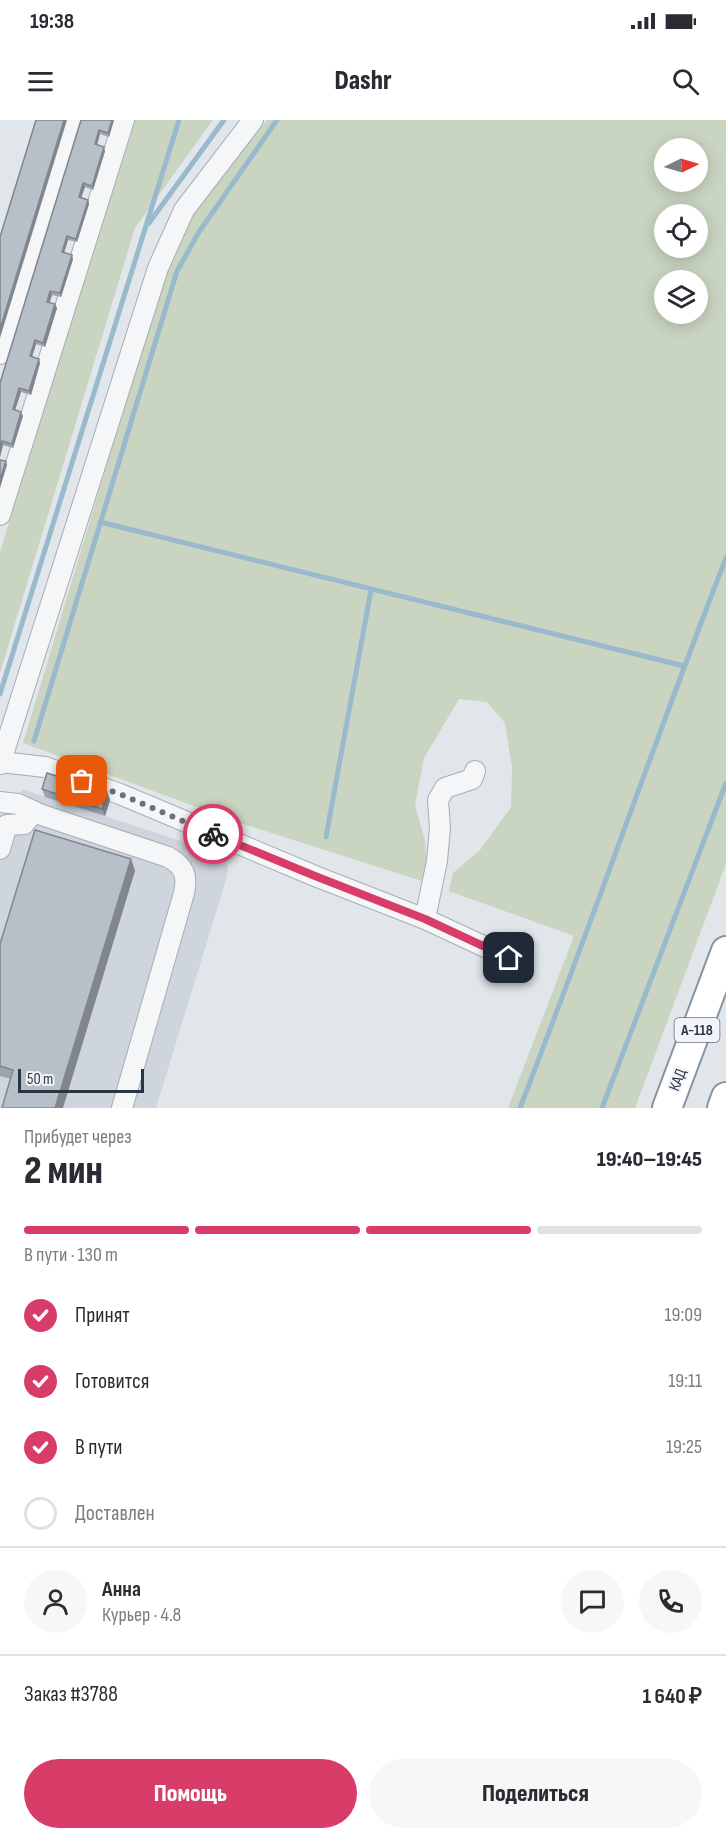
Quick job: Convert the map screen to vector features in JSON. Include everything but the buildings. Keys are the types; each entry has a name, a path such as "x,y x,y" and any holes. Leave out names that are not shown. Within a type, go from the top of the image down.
{"highway":[{"name":"КАД","path":"667,1108 726,951"},
{"path":"722,1108 726,1097"}],"street":[{"path":"0,354 73,120"},
{"path":"0,515 124,120"},
{"path":"253,120 184,210 162,259 0,763 45,767 120,794 315,876 425,919 509,958"},
{"path":"425,919 437,861 440,827 438,800 445,788 472,779 475,771"},
{"path":"0,802 18,804 34,812 168,857 184,870 186,882 184,893 122,1108"},
{"path":"0,849 7,825 24,824 34,812"}],"shaded area":[{"path":"22,789 215,852 225,858 228,870 226,880 156,1108 0,1108 0,814 15,813"}],"green space":[{"path":"133,120 213,120 135,228 0,673 0,552"},
{"path":"267,120 726,120 726,864 635,1108 508,1108 574,936 449,891 453,873 480,850 511,807 512,768 505,723 487,702 459,699 424,758 415,805 425,841 427,868 422,881 237,822 23,743 152,315 172,256 200,204"}],"waterway":[{"path":"0,694 179,120"},
{"path":"149,223 224,120"},
{"path":"34,741 177,271 199,232 277,120"},
{"path":"100,522 684,666"},
{"path":"520,1108 726,558"},
{"path":"326,837 371,590"},
{"path":"602,1108 726,783"}],"way so far":[{"path":"82,781 120,794 213,834"}],"route":[{"path":"213,834 425,919 509,958"}]}
